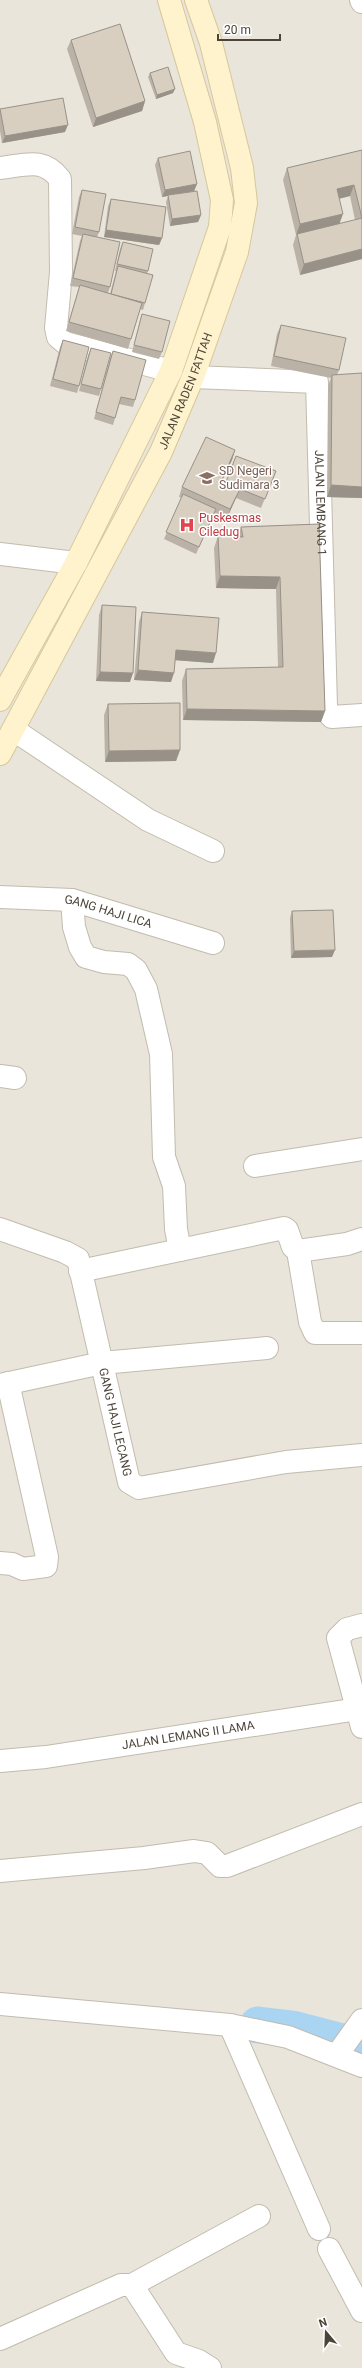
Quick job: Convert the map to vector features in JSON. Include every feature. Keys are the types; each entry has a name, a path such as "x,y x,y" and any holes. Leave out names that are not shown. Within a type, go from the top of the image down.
{"main road":[{"name":"JALAN RADEN FATTAH","path":"0,700 76,563 171,372 212,256 220,227 222,200 206,122 186,51 169,0"},
{"name":"JALAN RADEN FATTAH","path":"0,754 161,452 193,377 237,252 246,203 242,168 211,43 196,0"},
{"path":"186,51 211,43"}],"street":[{"path":"0,168 43,164 52,169 60,179 61,272 56,328 58,337 65,343 171,372"},
{"path":"193,377 317,382 339,381"},
{"name":"JALAN LEMBANG 1","path":"317,382 326,706 328,713 332,716 362,715"},
{"path":"0,554 76,563"},
{"path":"14,730 148,820 213,850"},
{"name":"GANG HAJI LICA","path":"0,897 72,900 214,943"},
{"path":"72,900 74,928 80,947 86,957 104,962 128,964 136,970 146,989 161,1054 164,1157 174,1186 176,1229 180,1250"},
{"path":"255,1166 362,1149"},
{"path":"80,1272 284,1228 288,1230 292,1247 298,1251 347,1244 362,1239"},
{"name":"GANG HAJI LECANG","path":"0,1229 66,1252 78,1259 129,1482 139,1488 286,1462 362,1455"},
{"path":"298,1251 310,1322 315,1333 362,1333"},
{"path":"0,1563 32,1569 46,1566 46,1557 4,1384 102,1364 266,1348"},
{"path":"360,1718 338,1638 347,1629 362,1625"},
{"name":"JALAN LEMANG II LAMA","path":"0,1762 360,1718"},
{"path":"0,1871 144,1858 194,1851 207,1853 220,1866 227,1866 362,1814"},
{"path":"0,2004 230,2025 288,2036 339,2053 362,2066"},
{"path":"230,2025 318,2229"},
{"path":"339,2053 357,2026"},
{"path":"0,2339 121,2285 132,2285 259,2216"},
{"path":"329,2249 362,2312"},
{"path":"132,2285 176,2353 210,2368"}],"shaded area":[{"path":"0,0 362,0 362,2368 0,2368"}],"building":[{"path":"120,24 145,101 96,118 71,40"},
{"path":"168,67 175,89 157,95 150,73"},
{"path":"63,98 68,125 5,136 0,109"},
{"path":"362,150 362,218 354,185 337,189 343,214 300,224 287,168"},
{"path":"190,151 197,184 165,190 158,158"},
{"path":"82,190 106,194 99,232 75,227"},
{"path":"197,191 201,215 172,219 168,195"},
{"path":"111,199 166,207 162,238 106,230"},
{"path":"362,218 362,249 304,264 297,234"},
{"path":"83,234 120,242 110,287 73,278"},
{"path":"123,242 153,249 148,271 117,264"},
{"path":"118,266 153,275 145,303 111,294"},
{"path":"80,285 142,303 131,339 69,322"},
{"path":"142,314 170,321 162,352 134,345"},
{"path":"281,325 346,338 339,370 274,356"},
{"path":"63,340 89,347 79,386 53,379"},
{"path":"91,348 111,353 101,389 81,384"},
{"path":"113,351 146,360 135,400 121,397 115,418 96,412"},
{"path":"362,373 362,487 331,485 332,375"},
{"path":"206,437 235,450 222,480 226,482 236,456 276,471 265,499 240,489 230,509 182,487"},
{"path":"183,494 216,509 199,547 166,532"},
{"path":"319,524 325,711 187,709 186,669 283,667 280,577 220,576 218,536 243,537 241,527"},
{"path":"102,605 136,607 133,673 100,672"},
{"path":"142,612 219,618 216,653 176,650 174,673 138,670"},
{"path":"180,703 180,750 109,751 108,704"},
{"path":"333,910 335,950 294,951 292,911"}],"waterway":[{"path":"258,2025 292,2029 362,2047"}],"place":[{"name":"SD Negeri Sudimara 3","path":"207,478"},
{"name":"Puskesmas Ciledug","path":"187,525"}]}
